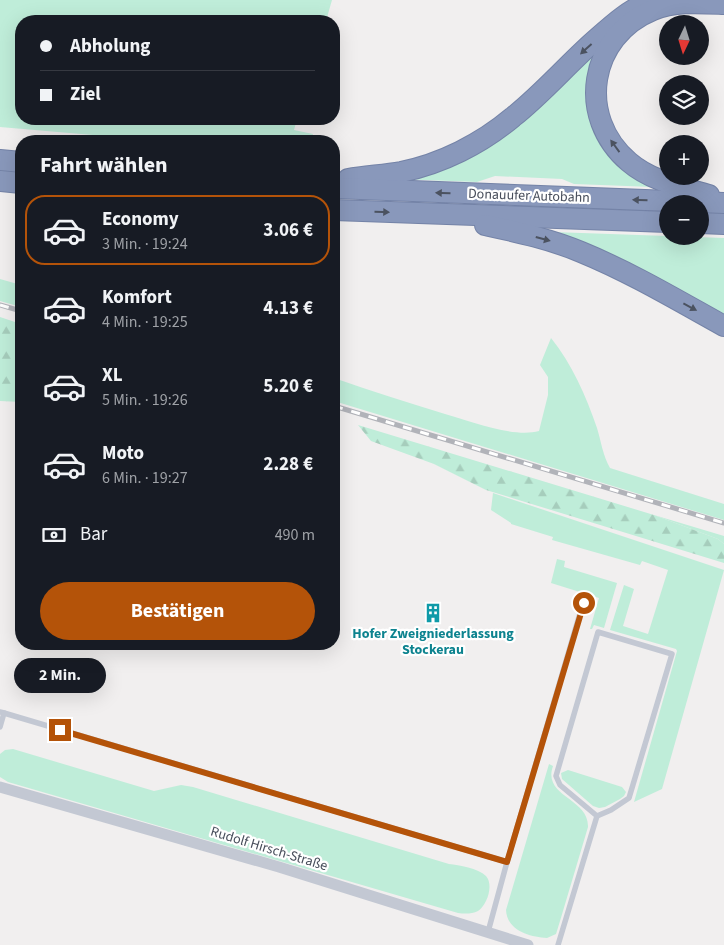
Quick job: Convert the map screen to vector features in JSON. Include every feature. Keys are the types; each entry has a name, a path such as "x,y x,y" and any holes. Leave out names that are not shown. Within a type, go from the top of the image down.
{"highway":[{"path":"340,181 402,172 425,165 471,146 518,114 616,21 634,9 653,0"},
{"path":"724,4 670,5 654,9 627,25 615,37 600,66 596,84 596,101 598,116 604,131 629,162 656,178 724,201"},
{"path":"0,160 15,161"},
{"path":"0,181 15,182"},
{"name":"Donauufer Autobahn","path":"340,188 724,201"},
{"name":"Donauufer Autobahn","path":"340,210 659,222"},
{"path":"441,214 541,239 581,252 629,275 724,326"},
{"path":"709,223 724,224"}],"street":[{"name":"Rudolf Hirsch-Straße","path":"0,787 279,867 528,945"}],"lane":[{"path":"488,932 584,603"},
{"path":"558,945 597,816 611,810 629,798 672,654 598,632 556,776 560,785 597,816"},
{"path":"0,727 2,712 507,862"}],"green space":[{"path":"0,0 332,0 328,15 15,15 15,125 295,125 294,130 313,135 93,135 0,127"},
{"path":"601,43 591,96 653,187 574,184 562,179 495,176 477,182 398,179 425,171"},
{"path":"553,232 659,236 659,245 709,245 709,237 724,238 724,321"},
{"path":"0,279 15,283 15,305 0,301"},
{"path":"0,317 15,322 15,402 0,401"},
{"path":"551,338 572,369 583,392 610,468 724,504 724,520 340,403 340,380 467,421 504,431 529,433 539,431 548,395 548,377 540,365"},
{"path":"358,425 654,515 718,539 724,544 724,563 486,490 434,464 371,441"},
{"path":"493,493 724,570 662,789 634,802 677,651 676,649 610,630 624,585 634,589 623,626 648,634 668,570 642,561 640,565 552,540 553,537 511,524 491,510"},
{"path":"654,515 724,536 724,544 718,539"},
{"path":"557,559 565,561 564,567 617,583 604,628 594,625 590,629 599,598 551,583"},
{"path":"13,749 154,791 181,785 193,787 449,864 473,869 483,873 488,880 487,900 478,911 468,914 458,913 8,782 0,777 0,754 5,750"},
{"path":"549,764 553,766 551,776 554,785 581,810 586,817 588,827 556,934 547,938 520,932 510,923 506,910"},
{"path":"568,770 622,787 626,792 620,799 605,807 593,806 562,779 561,773"}],"railway":[{"path":"0,305 15,309"},
{"path":"340,408 724,523"}],"place":[{"name":"Hofer Zweigniederlassung Stockerau","path":"433,613"}],"route":[{"path":"60,730 507,862 584,603"}]}
